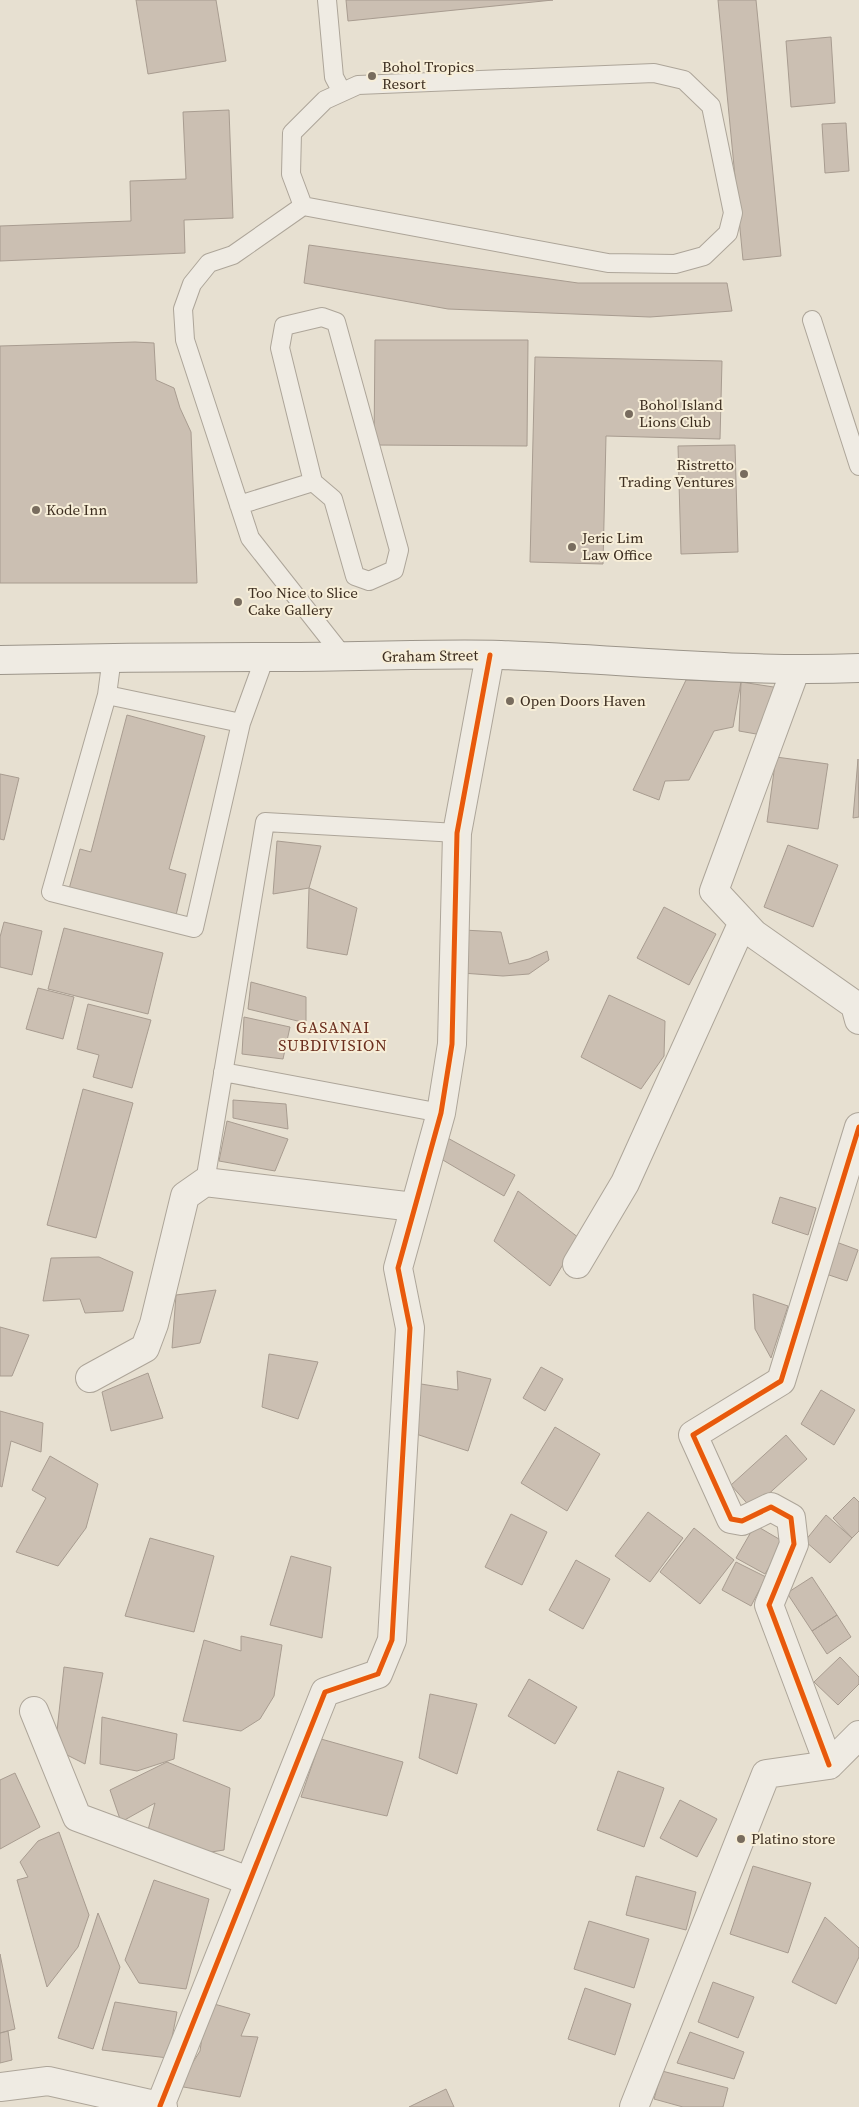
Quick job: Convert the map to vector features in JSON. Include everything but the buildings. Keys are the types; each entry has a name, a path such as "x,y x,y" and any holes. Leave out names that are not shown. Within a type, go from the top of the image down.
{"street":[{"name":"Graham Street","path":"0,660 112,657 265,658 490,655 573,657 795,671 859,668"},
{"path":"0,2087 48,2080 161,2107 249,1880 325,1692 378,1674 392,1640 410,1328 398,1268 441,1113 452,1044 457,833 490,655"},
{"path":"795,671 714,891 754,934 855,1005 859,1020"},
{"path":"577,1264 625,1183 743,922"},
{"path":"829,1765 769,1605 794,1544 792,1518 771,1507 742,1521 731,1519 693,1435 781,1381 859,1128"},
{"path":"90,1378 145,1348 154,1324 185,1196 205,1182 414,1207"},
{"path":"34,1711 77,1817 249,1880"},
{"path":"634,2107 766,1774 829,1765 859,1735"}],"lane":[{"path":"327,0 334,76 342,92"},
{"path":"303,206 291,174 292,133 325,100 358,85 654,73 684,80 711,106 733,213 728,233 704,256 675,264 608,262 303,206 233,255 209,263 192,284 183,309 185,340 250,538 343,656"},
{"path":"322,316 336,322 399,550 394,570 369,581 355,576 333,499 313,482 280,348 284,326 322,316"},
{"path":"812,320 859,466"},
{"path":"239,505 313,482"},
{"path":"112,657 107,695 51,892 194,928 241,723 265,658"},
{"path":"107,695 241,723"},
{"path":"205,1182 265,822 457,833"},
{"path":"223,1072 441,1113"}],"cycle path":[{"path":"160,2106 325,1692 378,1674 392,1640 410,1328 398,1268 441,1113 452,1044 457,833 490,655"},
{"path":"829,1765 769,1605 794,1544 791,1518 771,1507 742,1521 731,1519 693,1435 781,1381 859,1127"}],"place":[{"name":"Bohol Tropics Resort","path":"372,76"},
{"name":"Bohol Island Lions Club","path":"629,414"},
{"name":"Ristretto Trading Ventures","path":"744,474"},
{"name":"Kode Inn","path":"36,510"},
{"name":"Jeric Lim Law Office","path":"572,547"},
{"name":"Too Nice to Slice Cake Gallery","path":"238,602"},
{"name":"Open Doors Haven","path":"510,701"},
{"name":"Platino store","path":"741,1839"}],"district":[{"name":"GASANAI SUBDIVISION","path":"333,1036"}]}
